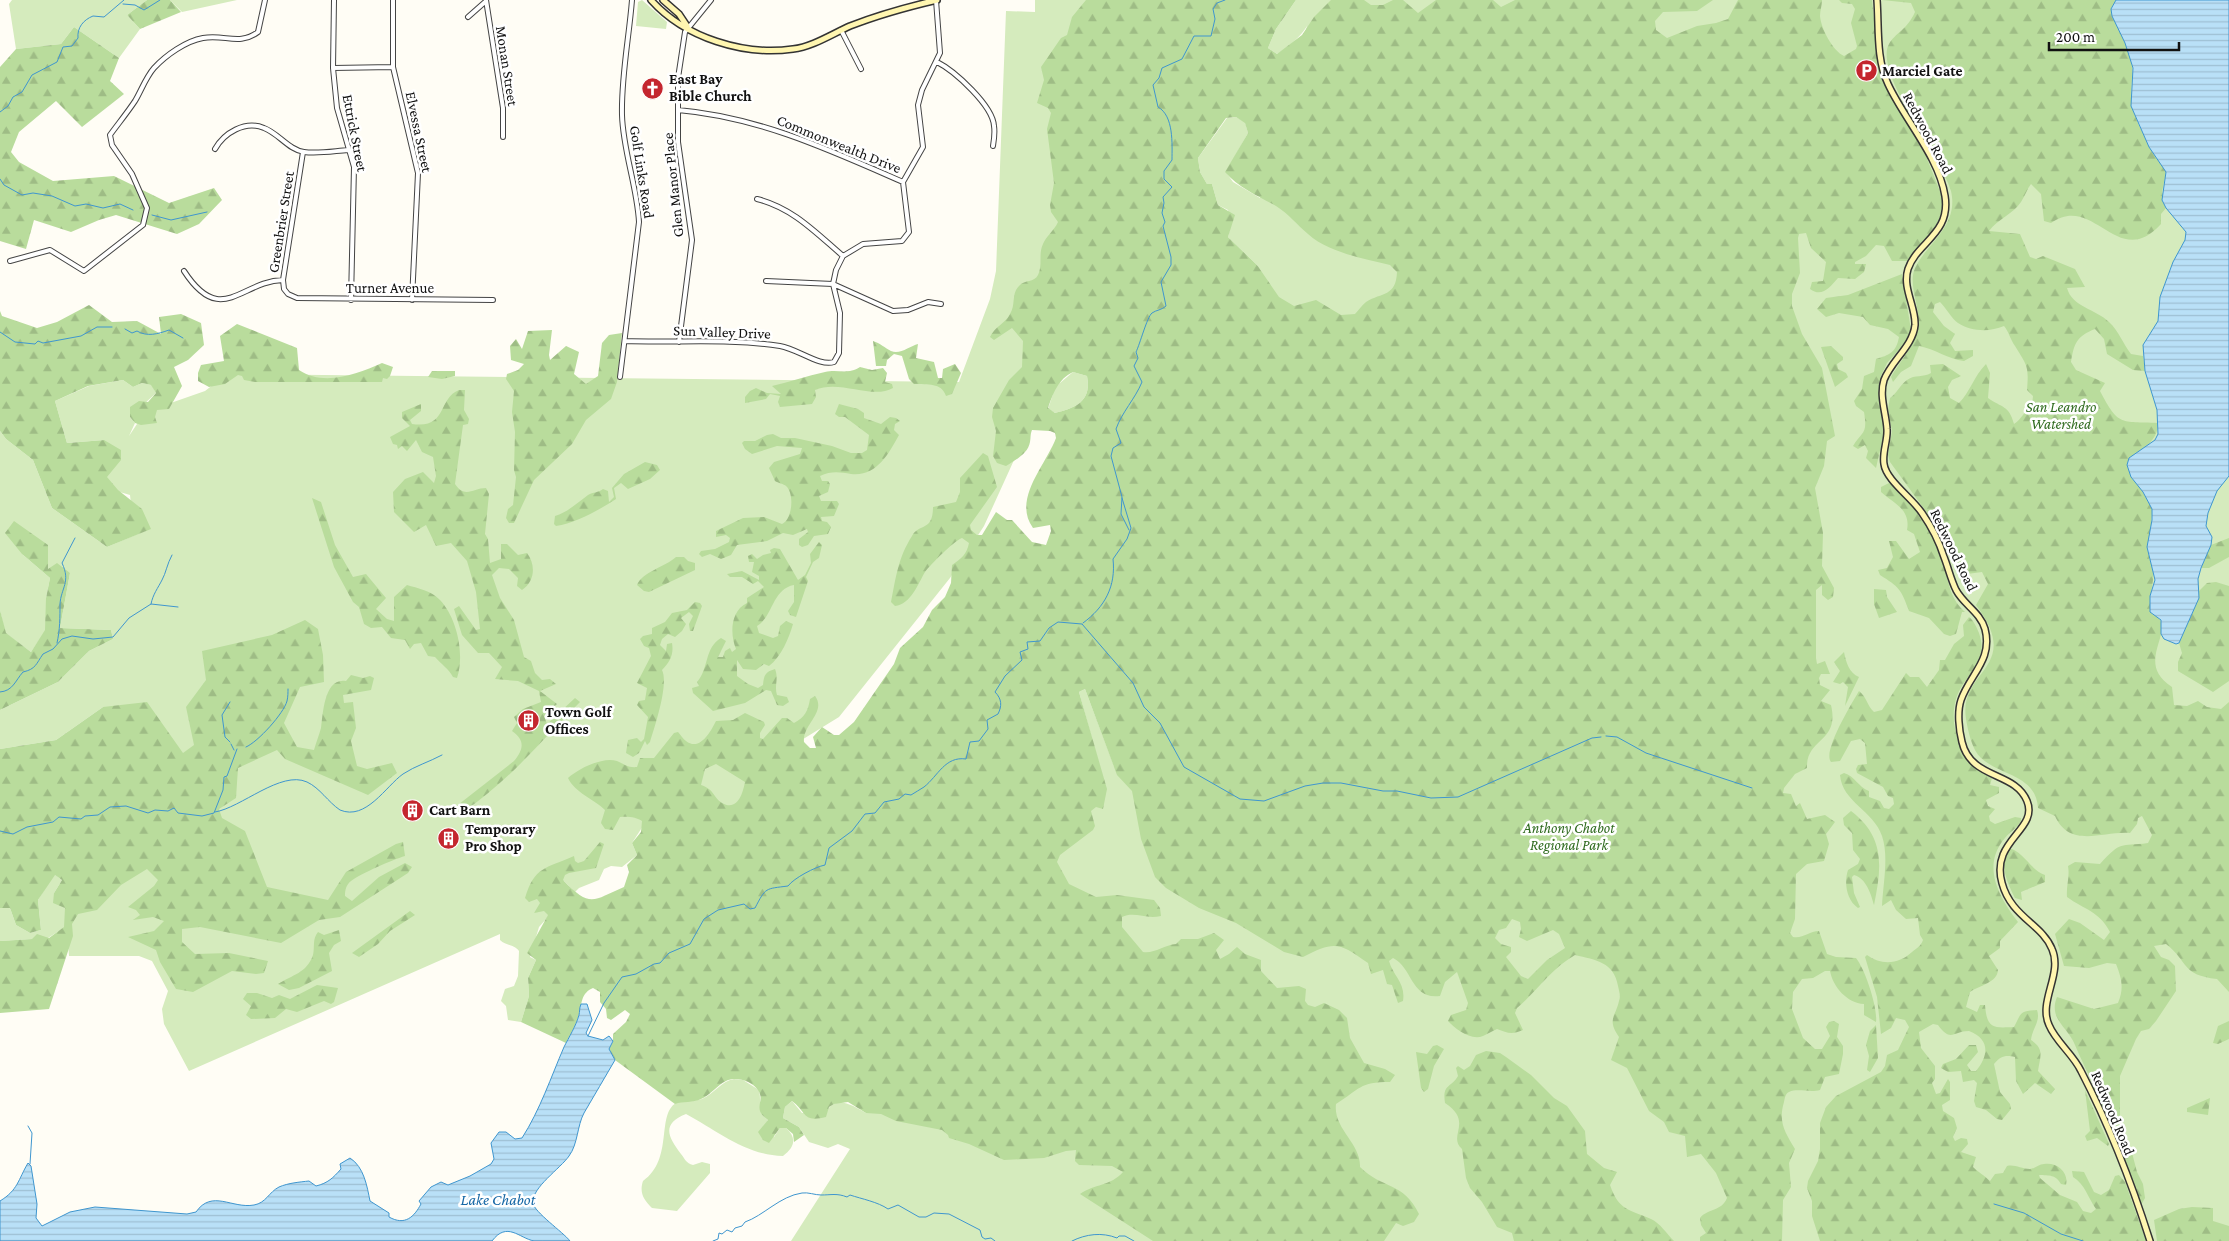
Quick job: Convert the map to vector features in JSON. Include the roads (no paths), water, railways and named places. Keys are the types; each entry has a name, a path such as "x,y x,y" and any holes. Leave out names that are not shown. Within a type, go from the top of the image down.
{"main road":[{"path":"651,0 674,20 712,41 765,51 795,49 900,9 936,0"},
{"path":"663,0 679,14 687,27"},
{"name":"Redwood Road","path":"1877,0 1881,59 1886,82 1928,153 1942,185 1946,204 1943,219 1937,230 1908,270 1907,285 1915,324 1911,338 1888,371 1883,386 1887,435 1884,465 1890,477 1912,498 1932,529 1956,590 1982,621 1987,643 1986,654 1982,666 1961,700 1959,712 1961,738 1967,756 1974,765 2019,788 2026,798 2030,810 2027,820 2001,856 2001,880 2014,908 2051,945 2056,964 2047,1006 2049,1025 2078,1065 2093,1094 2150,1241"}],"street":[{"path":"10,261 50,250 84,271 143,225 147,208 132,174 112,145 110,135 134,102 154,68 179,48 202,38 223,37 244,40 250,38 258,32 265,0"},
{"name":"Ettrick Street","path":"334,0 333,68 337,108 354,167 352,300"},
{"name":"Elvessa Street","path":"393,0 393,67 418,173 412,300"},
{"name":"Golf Links Road","path":"620,377 639,222 638,200 625,141 622,114 632,0"},
{"path":"687,27 711,0"},
{"path":"833,284 836,270 843,256 863,244 895,243 907,237 909,226 904,201 903,182 924,147 918,105 922,90 938,62 940,44 936,0"},
{"path":"468,17 486,1"},
{"name":"Monan Street","path":"486,1 503,108 503,137"},
{"name":"Glen Manor Place","path":"679,342 692,240 681,172 678,110 681,46 687,27"},
{"path":"841,30 861,69"},
{"path":"938,62 974,91 979,98 994,124 993,146"},
{"path":"333,68 393,67"},
{"name":"Commonwealth Drive","path":"678,110 744,120 787,133 903,182"},
{"path":"215,149 229,132 252,126 264,128 303,152 348,150"},
{"name":"Greenbrier Street","path":"288,294 284,289 283,280 303,152"},
{"path":"757,200 787,210 803,220 843,256"},
{"path":"184,271 204,293 225,299 244,294 265,282 283,280"},
{"path":"766,281 833,284 893,311 908,310 928,302 941,304"},
{"name":"Sun Valley Drive","path":"625,341 762,343 790,348 824,364 834,362 839,353 840,313 833,284"},
{"name":"Turner Avenue","path":"288,294 297,298 352,300 493,300"}],"water":[{"path":"2116,0 2229,0 2229,476 2217,491 2208,513 2206,526 2212,537 2211,545 2198,579 2199,598 2179,643 2176,644 2164,639 2161,634 2161,620 2150,612 2150,596 2155,580 2147,547 2152,509 2143,492 2131,477 2127,465 2129,458 2155,440 2158,434 2157,410 2145,371 2143,345 2158,321 2160,297 2173,262 2185,240 2186,232 2166,208 2162,200 2166,172 2149,147 2131,106 2133,68 2125,43 2112,16 2111,9"},
{"name":"Lake Chabot","path":"581,1004 587,1004 592,1020 586,1033 588,1036 603,1040 609,1036 613,1041 609,1049 615,1060 584,1113 572,1151 565,1161 541,1185 534,1197 533,1203 543,1217 570,1241 534,1241 508,1231 497,1235 492,1241 0,1241 0,1201 14,1189 28,1163 31,1166 37,1204 36,1218 42,1226 70,1212 95,1207 187,1214 196,1212 202,1205 216,1201 246,1206 254,1205 262,1202 276,1189 283,1186 309,1181 316,1186 324,1183 333,1178 341,1169 340,1164 350,1158 359,1166 362,1172 370,1201 389,1213 389,1217 395,1220 408,1219 418,1209 421,1204 419,1201 431,1187 441,1182 448,1185 470,1176 491,1164 494,1159 491,1143 499,1132 506,1132 515,1139 522,1138 540,1105 576,1023"}],"waterway":[{"path":"0,112 8,106 13,97 22,92 32,75 57,62 63,47 72,46 78,38 80,28 84,22 93,16 104,17 124,0"},
{"path":"123,4 135,5 144,10 160,0"},
{"path":"1129,530 1121,514 1122,497 1111,456 1113,448 1121,443 1116,429 1142,382 1134,366 1138,358 1136,352 1150,315 1166,306 1161,282 1171,265 1162,213 1163,197 1172,187 1164,179 1164,171 1172,160 1172,139 1167,117 1158,107 1153,85 1159,78 1162,68 1182,59 1194,36 1211,36 1215,19 1213,9 1217,3 1225,0"},
{"path":"0,179 4,185 22,195 33,193 52,196 75,206 86,204 103,208 120,204 133,210"},
{"path":"152,215 171,220 207,212"},
{"path":"0,332 15,342 35,344 38,341 43,343 81,336 97,327 112,327"},
{"path":"125,329 132,333 137,331 149,334 157,334 169,330 183,338"},
{"path":"1083,623 1103,603 1111,587 1113,559 1127,539 1131,528 1122,498"},
{"path":"57,643 60,604 66,580 62,563 75,538"},
{"path":"151,604 172,555"},
{"path":"0,692 11,688 23,672 33,668 43,654 53,649 62,639 72,636 93,639 113,637 129,618 151,604 178,607"},
{"path":"588,1036 604,1003 622,977 636,974 654,964 660,963 669,953 690,944 704,919 718,910 744,904 750,909 755,908 767,890 788,886 805,873 825,865 829,848 852,831 865,814 875,813 884,802 899,799 905,794 911,795 929,783 947,764 959,759 966,759 970,742 979,741 988,729 987,720 998,714 1001,703 995,692 1005,676 1022,660 1020,652 1028,649 1027,642 1040,641 1049,628 1058,622 1082,624 1133,683 1144,707 1160,723 1184,767 1240,799 1264,801 1305,786 1323,783 1341,783 1431,798 1458,797 1592,738 1601,737"},
{"path":"246,747 276,720 287,701 288,689"},
{"path":"230,702 222,715 225,737 230,742"},
{"path":"1606,736 1617,737 1646,753 1752,788"},
{"path":"231,744 234,750"},
{"path":"0,831 13,834 27,827 53,822 59,817 81,819 85,816 98,815 110,807 126,806 148,813 155,810 168,811 174,808 178,813 202,816 214,813 223,790 224,777 227,776 237,749"},
{"path":"215,812 237,804 273,785 297,780 312,785 340,810 358,811 375,801 403,774 442,755"},
{"path":"28,1126 32,1133 30,1164"},
{"path":"713,1241 718,1239 719,1233 722,1234 727,1230 732,1232 735,1228 742,1226 745,1222 786,1198 804,1193 847,1197 850,1195 888,1209 898,1205 919,1217 926,1217 934,1213 949,1214 980,1230 982,1237 985,1239 991,1238 995,1241"},
{"path":"1994,1204 2024,1213 2061,1234 2083,1241"},
{"path":"1072,1241 1088,1235 1100,1234 1117,1238 1125,1236 1134,1241"}],"place":[{"name":"Marciel Gate","path":"1866,71"},
{"name":"East Bay Bible Church","path":"653,88"},
{"name":"Town Golf Offices","path":"529,721"},
{"name":"Cart Barn","path":"413,810"},
{"name":"Temporary Pro Shop","path":"449,838"}],"park label":[{"name":"San Leandro Watershed","path":"2061,416"},
{"name":"Anthony Chabot Regional Park","path":"1569,836"}]}
